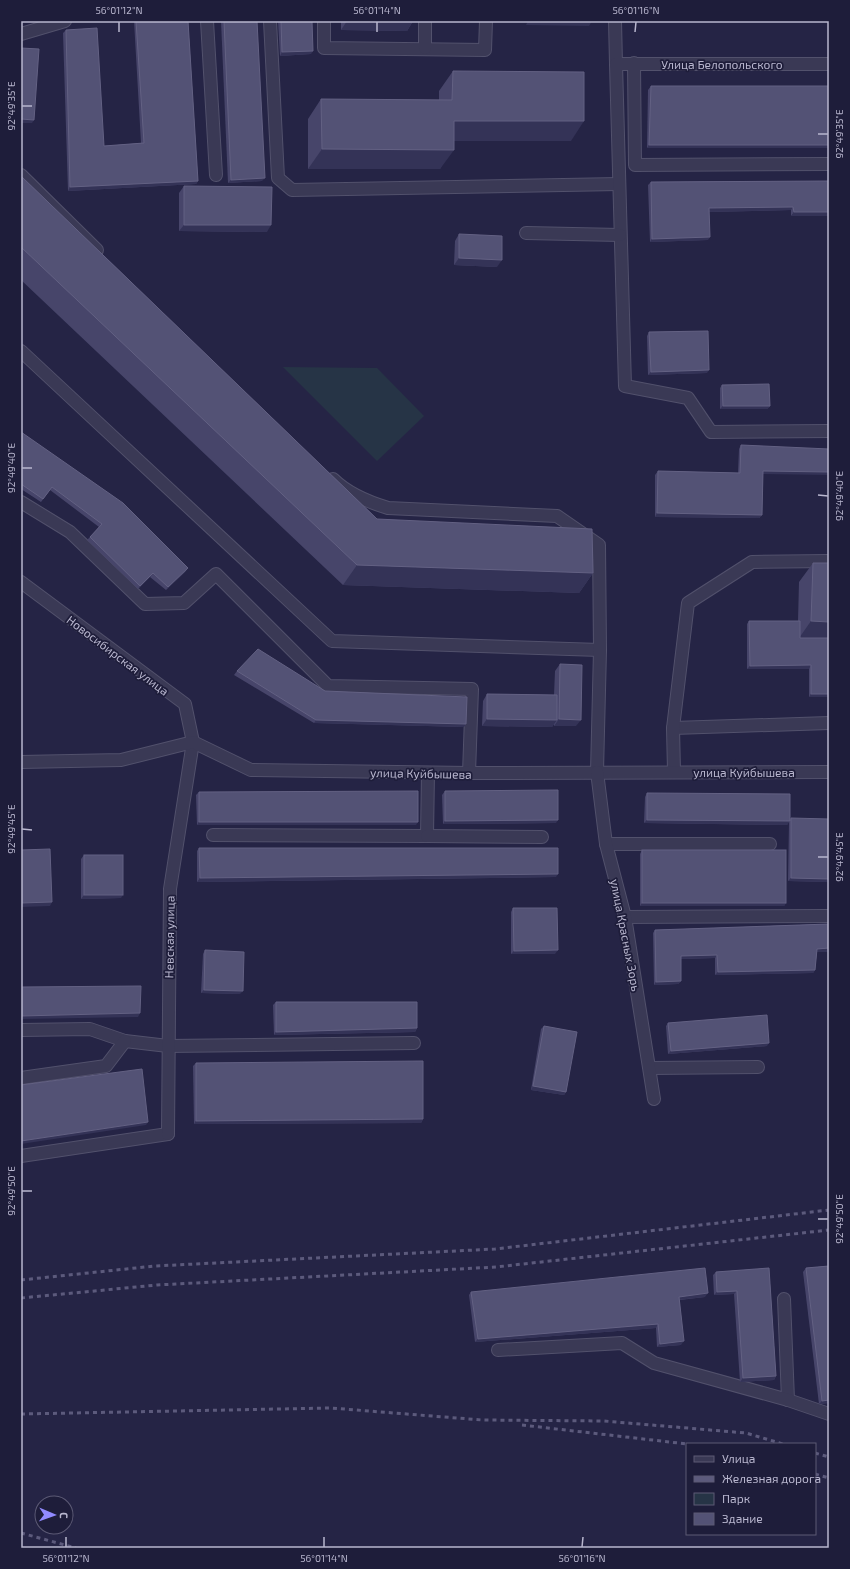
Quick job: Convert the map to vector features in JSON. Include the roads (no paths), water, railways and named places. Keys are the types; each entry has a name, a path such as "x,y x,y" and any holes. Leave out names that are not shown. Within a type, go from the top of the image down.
{"street":[{"path":"21,34 65,21"},
{"path":"207,21 216,175"},
{"path":"270,21 278,178 292,190 619,184"},
{"path":"324,21 324,48 424,48 485,50 486,21"},
{"path":"424,48 425,21"},
{"path":"615,21 625,386 688,398 710,432 829,431"},
{"path":"634,63 635,165 829,164"},
{"name":"Улица Белопольского","path":"616,64 829,64"},
{"path":"21,175 106,258"},
{"path":"526,234 620,235"},
{"path":"21,351 332,642 600,650"},
{"name":"улица Красных Зорь","path":"322,468 339,485 368,502 388,508 557,516 599,545 600,650 597,772 606,844 625,917 654,1099"},
{"path":"21,502 70,532 145,604 184,603 216,574 328,686 472,689 469,773"},
{"path":"674,771 673,728 688,603 752,562 829,561"},
{"name":"Новосибирская улица","path":"21,582 184,704 193,742"},
{"path":"673,728 829,723"},
{"path":"21,762 121,760 193,742"},
{"name":"улица Куйбышева","path":"193,742 251,770 428,773 674,771 829,772"},
{"name":"Невская улица","path":"21,1156 168,1134 170,889 193,742"},
{"path":"427,836 428,773"},
{"path":"213,835 542,837"},
{"path":"606,844 770,844"},
{"path":"625,917 829,916"},
{"path":"21,1030 90,1029 125,1042 168,1046 414,1043"},
{"path":"21,1078 106,1066 125,1042"},
{"path":"650,1068 758,1067"},
{"path":"784,1299 788,1400"},
{"path":"498,1350 622,1343 654,1363 788,1400 829,1414"}],"railway":[{"path":"21,1280 155,1266 495,1249 829,1210"},
{"path":"21,1298 157,1285 496,1267 829,1230"},
{"path":"21,1414 331,1408 482,1420 604,1421 746,1433 780,1443"},
{"path":"522,1425 686,1444"},
{"path":"816,1453 829,1457"},
{"path":"816,1474 829,1478"},
{"path":"21,1533 76,1548"}]}
